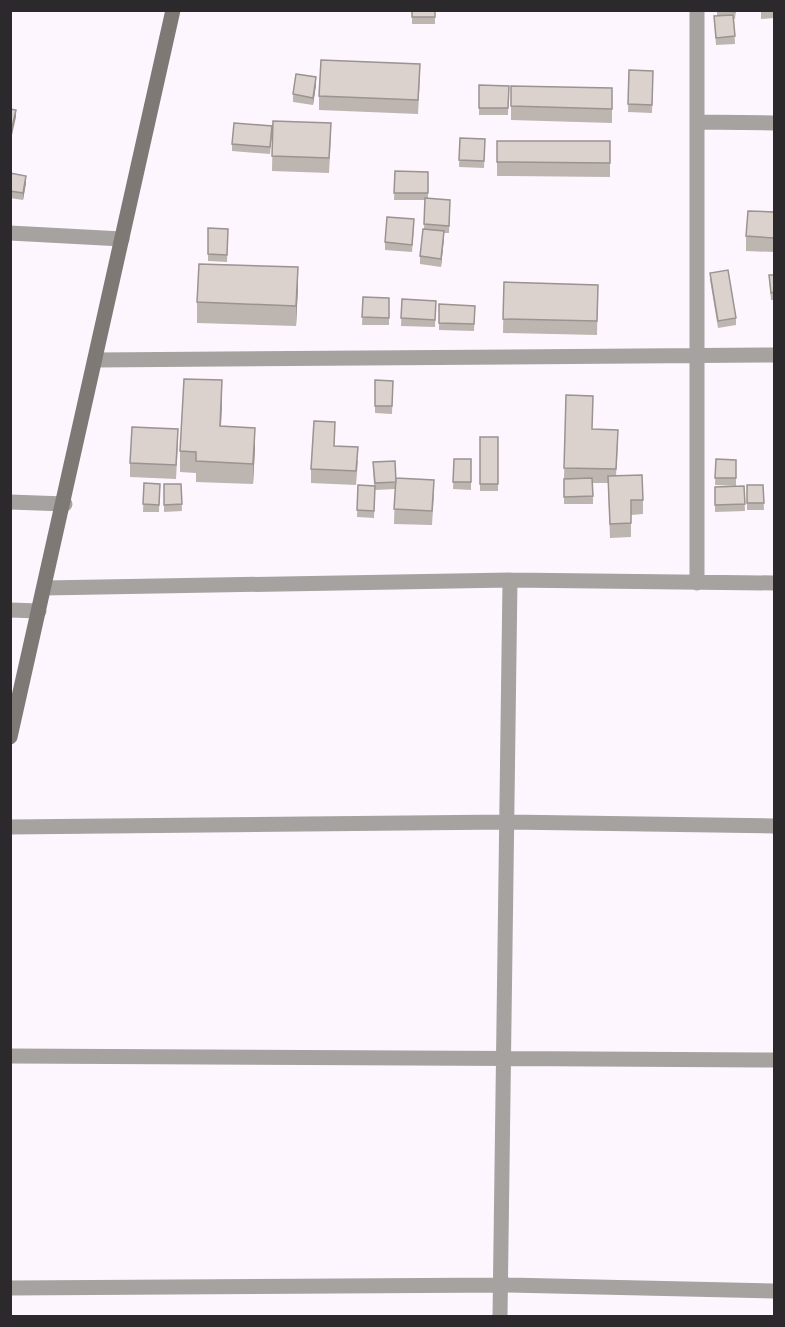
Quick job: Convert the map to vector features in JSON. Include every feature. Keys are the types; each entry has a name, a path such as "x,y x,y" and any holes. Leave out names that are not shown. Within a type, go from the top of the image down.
{"street":[{"path":"10,737 65,504 173,10"},
{"path":"697,10 697,583"},
{"path":"697,122 774,123"},
{"path":"10,233 122,239"},
{"path":"95,360 774,355"},
{"path":"10,502 65,504"},
{"path":"500,1317 510,580"},
{"path":"44,588 510,580 774,584"},
{"path":"10,610 39,611"},
{"path":"10,827 507,822 774,826"},
{"path":"10,1056 774,1060"},
{"path":"10,1288 500,1285 774,1291"}],"building":[{"path":"412,10 435,10 435,17 412,17"},
{"path":"733,15 735,36 716,38 714,16"},
{"path":"321,60 420,64 418,100 319,96"},
{"path":"629,70 653,71 652,105 628,104"},
{"path":"296,74 316,77 313,98 293,94"},
{"path":"479,85 509,86 508,108 479,108"},
{"path":"511,86 612,88 612,109 511,106"},
{"path":"10,109 16,110 12,127 10,127"},
{"path":"273,121 331,123 329,158 272,156"},
{"path":"234,123 272,126 270,147 232,144"},
{"path":"460,138 485,139 484,161 459,160"},
{"path":"497,141 610,141 610,163 497,162"},
{"path":"395,171 428,172 428,193 394,193"},
{"path":"10,173 26,176 23,193 10,191"},
{"path":"425,198 450,200 449,226 424,224"},
{"path":"748,211 774,212 774,238 746,236"},
{"path":"387,217 414,219 412,245 385,242"},
{"path":"208,228 228,229 227,255 208,254"},
{"path":"423,229 444,231 441,259 420,256"},
{"path":"199,264 298,267 296,306 197,302"},
{"path":"728,270 736,318 718,321 710,273"},
{"path":"769,275 774,275 774,292 771,293"},
{"path":"504,282 598,285 597,321 503,319"},
{"path":"363,297 389,298 389,318 362,317"},
{"path":"402,299 436,301 435,320 401,318"},
{"path":"439,304 475,306 474,324 439,323"},
{"path":"184,379 222,380 220,426 255,428 253,464 196,461 196,452 180,451"},
{"path":"375,380 393,381 392,406 375,406"},
{"path":"566,395 593,396 592,429 618,430 616,469 564,468"},
{"path":"314,421 335,422 334,446 358,447 356,471 311,469"},
{"path":"132,427 178,429 176,465 130,463"},
{"path":"480,437 498,437 498,484 480,484"},
{"path":"454,459 471,459 471,482 453,482"},
{"path":"716,459 736,460 736,478 715,478"},
{"path":"395,461 396,482 375,483 373,462"},
{"path":"642,475 643,500 631,500 631,523 610,524 608,476"},
{"path":"396,478 434,480 432,511 394,509"},
{"path":"592,478 593,496 564,497 564,479"},
{"path":"144,483 160,484 159,505 143,504"},
{"path":"164,484 181,484 182,504 164,505"},
{"path":"358,485 375,486 374,511 357,510"},
{"path":"747,485 763,485 764,503 747,503"},
{"path":"744,486 745,504 715,505 715,487"}]}
